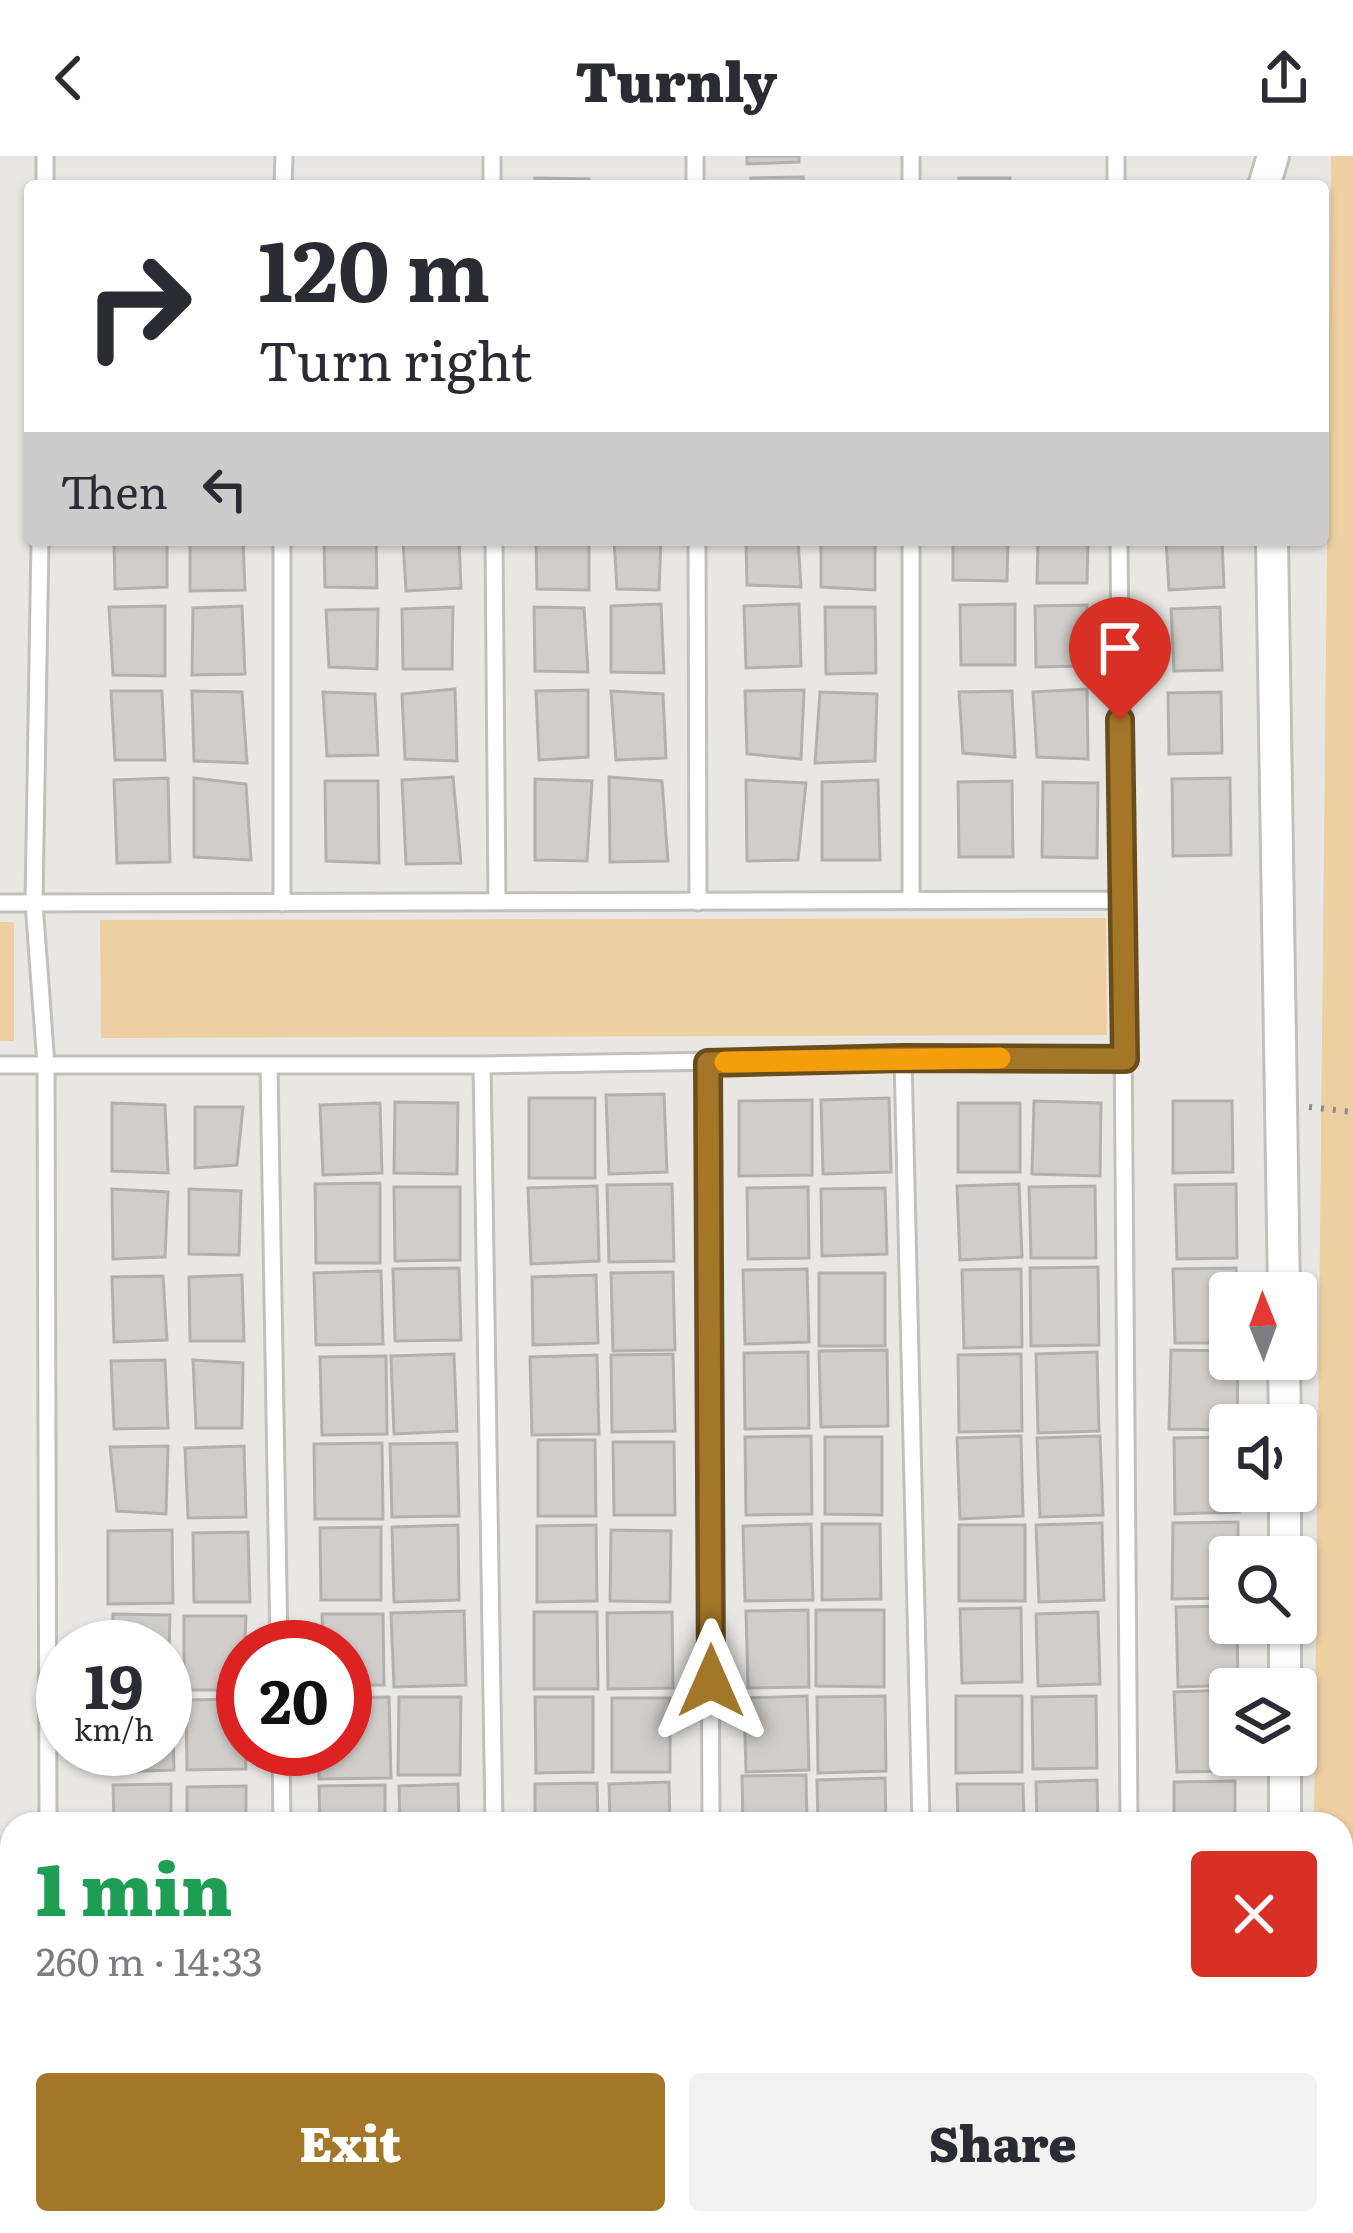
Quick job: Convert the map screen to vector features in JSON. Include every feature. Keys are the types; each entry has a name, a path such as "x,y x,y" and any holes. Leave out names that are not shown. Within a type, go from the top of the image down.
{"street":[{"path":"1272,546 1284,1272"},
{"path":"1285,1776 1286,1812"}],"lane":[{"path":"40,546 34,903 46,1065 48,1812"},
{"path":"281,903 283,546"},
{"path":"494,546 496,902"},
{"path":"697,546 698,902"},
{"path":"911,546 911,901"},
{"path":"1119,546 1129,1812"},
{"path":"0,902 1122,900"},
{"path":"903,1058 921,1812"},
{"path":"0,1066 1125,1059"},
{"path":"708,1063 711,1812"},
{"path":"482,1065 494,1812"},
{"path":"269,1066 279,1620"},
{"path":"281,1776 282,1812"}],"path":[{"path":"1284,1104 1353,1112"}],"shaded area":[{"path":"1331,156 1353,156 1353,1812 1314,1812"},
{"path":"1106,918 1107,1035 101,1038 100,920"},
{"path":"0,922 14,922 14,1041 0,1041"}],"building":[{"path":"747,156 799,156 799,162 747,164"},
{"path":"803,177 803,180 751,180"},
{"path":"959,178 1010,178 1010,180"},
{"path":"114,546 167,546 167,587 115,589"},
{"path":"190,546 243,546 245,590 190,591"},
{"path":"324,546 376,546 377,588 325,587"},
{"path":"403,546 459,546 461,588 406,591"},
{"path":"536,546 589,546 589,590 537,589"},
{"path":"614,546 661,546 659,590 617,589"},
{"path":"746,546 798,546 801,587 747,585"},
{"path":"821,546 875,546 875,590 821,587"},
{"path":"953,546 1008,546 1007,581 953,580"},
{"path":"1038,546 1088,546 1087,583 1037,583"},
{"path":"1166,546 1222,546 1224,587 1169,590"},
{"path":"661,604 664,673 611,672 611,606"},
{"path":"799,604 801,666 746,668 744,606"},
{"path":"1015,604 1015,665 961,665 960,605"},
{"path":"1087,605 1089,666 1036,667 1035,606"},
{"path":"165,606 165,676 113,675 109,607"},
{"path":"242,606 245,674 192,675 193,608"},
{"path":"453,607 452,669 403,669 402,609"},
{"path":"534,607 584,608 588,672 535,671"},
{"path":"825,607 875,607 876,673 826,674"},
{"path":"1220,607 1222,670 1174,671 1171,609"},
{"path":"378,609 377,669 329,667 326,610"},
{"path":"455,689 457,761 405,759 402,694"},
{"path":"1087,689 1088,759 1037,757 1033,692"},
{"path":"588,690 588,757 539,760 536,691"},
{"path":"804,690 801,759 747,754 745,691"},
{"path":"111,691 162,691 165,760 115,760"},
{"path":"192,691 242,692 247,763 194,761"},
{"path":"611,691 663,694 666,758 616,760"},
{"path":"1012,691 1015,757 963,753 959,692"},
{"path":"323,692 375,694 378,755 327,756"},
{"path":"820,692 877,694 875,761 815,763"},
{"path":"1221,692 1222,753 1169,754 1168,693"},
{"path":"453,777 461,863 406,864 402,780"},
{"path":"609,777 662,781 668,861 610,862"},
{"path":"168,778 170,862 117,863 114,780"},
{"path":"194,778 246,784 251,860 194,857"},
{"path":"1230,778 1231,855 1173,856 1172,779"},
{"path":"535,779 592,781 587,861 535,860"},
{"path":"746,780 806,783 798,860 747,861"},
{"path":"878,780 880,860 822,860 822,782"},
{"path":"325,781 378,781 379,863 326,861"},
{"path":"1012,781 1013,857 959,857 958,782"},
{"path":"1043,782 1098,783 1097,858 1042,857"},
{"path":"664,1094 667,1172 609,1174 606,1095"},
{"path":"529,1098 595,1098 595,1178 529,1178"},
{"path":"889,1098 891,1172 823,1174 821,1100"},
{"path":"812,1100 812,1175 739,1176 739,1101"},
{"path":"1034,1101 1101,1103 1100,1176 1032,1174"},
{"path":"1173,1101 1232,1101 1233,1172 1173,1173"},
{"path":"395,1102 458,1103 457,1174 394,1173"},
{"path":"112,1103 165,1105 168,1173 112,1171"},
{"path":"380,1103 382,1173 323,1175 320,1105"},
{"path":"958,1103 1020,1103 1020,1172 958,1172"},
{"path":"195,1107 243,1107 237,1165 195,1168"},
{"path":"380,1183 380,1263 316,1263 315,1184"},
{"path":"672,1184 674,1261 609,1262 607,1185"},
{"path":"1019,1184 1022,1257 960,1260 957,1186"},
{"path":"1236,1184 1237,1258 1177,1259 1175,1185"},
{"path":"597,1186 599,1261 531,1264 528,1188"},
{"path":"1095,1186 1096,1258 1031,1258 1029,1187"},
{"path":"394,1187 460,1187 460,1260 395,1261"},
{"path":"808,1187 809,1258 748,1259 747,1188"},
{"path":"885,1188 887,1254 822,1256 821,1189"},
{"path":"112,1189 168,1192 165,1257 113,1259"},
{"path":"189,1189 241,1191 239,1255 189,1254"},
{"path":"1098,1267 1099,1345 1031,1346 1030,1268"},
{"path":"459,1268 461,1340 395,1341 393,1269"},
{"path":"1236,1268 1236,1272 1209,1272 1209,1343 1175,1343 1173,1269"},
{"path":"807,1269 809,1342 745,1344 743,1270"},
{"path":"1021,1269 1022,1347 964,1348 962,1270"},
{"path":"381,1271 383,1344 316,1345 314,1273"},
{"path":"673,1272 675,1350 613,1351 611,1273"},
{"path":"819,1273 885,1273 885,1346 819,1346"},
{"path":"242,1275 244,1341 190,1341 189,1277"},
{"path":"596,1275 598,1343 533,1345 532,1277"},
{"path":"163,1276 167,1340 114,1342 112,1277"},
{"path":"887,1350 888,1426 821,1427 819,1351"},
{"path":"1171,1350 1209,1351 1209,1380 1238,1380 1237,1404 1209,1404 1209,1430 1169,1429"},
{"path":"808,1352 809,1428 745,1429 744,1353"},
{"path":"1097,1352 1099,1431 1038,1433 1036,1354"},
{"path":"454,1354 457,1431 394,1434 391,1356"},
{"path":"673,1354 675,1431 612,1432 611,1355"},
{"path":"1021,1354 1022,1431 959,1432 958,1355"},
{"path":"597,1355 599,1434 532,1435 530,1357"},
{"path":"386,1356 387,1434 322,1435 320,1357"},
{"path":"165,1360 168,1428 114,1429 111,1361"},
{"path":"193,1360 243,1363 242,1428 196,1428"},
{"path":"811,1436 812,1514 746,1515 745,1437"},
{"path":"1021,1436 1023,1516 960,1519 957,1438"},
{"path":"1100,1436 1103,1515 1040,1517 1037,1438"},
{"path":"825,1437 882,1437 882,1515 825,1514"},
{"path":"1209,1437 1209,1512 1239,1512 1175,1514 1174,1438"},
{"path":"538,1440 595,1440 596,1516 538,1516"},
{"path":"613,1442 674,1442 675,1515 614,1515"},
{"path":"382,1443 383,1519 315,1519 314,1444"},
{"path":"457,1443 459,1516 392,1517 390,1444"},
{"path":"168,1446 166,1514 117,1511 110,1447"},
{"path":"244,1446 246,1517 188,1518 185,1448"},
{"path":"1238,1522 1238,1536 1209,1536 1209,1598 1172,1599 1173,1523"},
{"path":"1102,1523 1104,1600 1039,1602 1036,1525"},
{"path":"811,1524 813,1600 745,1601 743,1526"},
{"path":"822,1524 880,1524 881,1599 822,1600"},
{"path":"458,1525 459,1600 394,1602 392,1527"},
{"path":"596,1525 597,1601 537,1602 537,1526"},
{"path":"959,1525 1025,1525 1025,1601 959,1601"},
{"path":"381,1527 381,1600 321,1600 320,1528"},
{"path":"172,1530 173,1603 108,1604 108,1531"},
{"path":"611,1530 671,1531 670,1602 610,1601"},
{"path":"248,1532 250,1602 194,1602 193,1533"},
{"path":"1209,1606 1209,1644 1237,1644 1238,1668 1209,1668 1209,1686 1178,1687 1176,1607"},
{"path":"1021,1608 1022,1682 962,1683 960,1609"},
{"path":"808,1610 809,1687 748,1688 746,1611"},
{"path":"816,1610 884,1610 884,1687 816,1686"},
{"path":"464,1611 466,1685 394,1687 391,1613"},
{"path":"534,1612 597,1612 598,1689 534,1689"},
{"path":"672,1612 673,1688 608,1689 607,1613"},
{"path":"1098,1612 1100,1684 1038,1686 1036,1614"},
{"path":"113,1614 170,1615 170,1620 113,1620"},
{"path":"322,1614 383,1614 384,1685 372,1685 372,1620 322,1620"},
{"path":"184,1616 246,1616 246,1620 216,1620 216,1690 192,1690 192,1620"},
{"path":"1209,1691 1209,1771 1177,1772 1174,1692"},
{"path":"807,1696 809,1770 746,1772 744,1698"},
{"path":"885,1696 886,1771 818,1773 817,1697"},
{"path":"956,1696 1022,1696 1022,1772 956,1773"},
{"path":"1096,1696 1097,1768 1033,1769 1032,1697"},
{"path":"372,1697 389,1697 391,1778 319,1779 372,1776"},
{"path":"399,1697 461,1697 460,1775 398,1775"},
{"path":"535,1697 593,1697 593,1772 536,1773"},
{"path":"612,1698 670,1698 670,1772 612,1772"},
{"path":"216,1699 216,1770 192,1770 192,1700"},
{"path":"806,1775 807,1812 743,1812 742,1776"},
{"path":"885,1778 886,1812 818,1812 817,1780"},
{"path":"1097,1780 1098,1812 1037,1812 1036,1782"},
{"path":"1235,1781 1235,1812 1174,1812 1174,1782"},
{"path":"669,1782 670,1812 610,1812 609,1784"},
{"path":"597,1783 598,1812 535,1812 535,1784"},
{"path":"171,1784 171,1812 114,1812 113,1785"},
{"path":"458,1784 459,1812 400,1812 399,1786"},
{"path":"957,1784 1023,1784 1024,1812 958,1812"},
{"path":"385,1785 385,1812 320,1812 319,1786"},
{"path":"246,1786 246,1812 187,1812 187,1787"}],"slow traffic":[{"path":"725,1062 1000,1058"}],"route":[{"path":"711,1681 708,1063 1125,1059 1120,720"}]}
